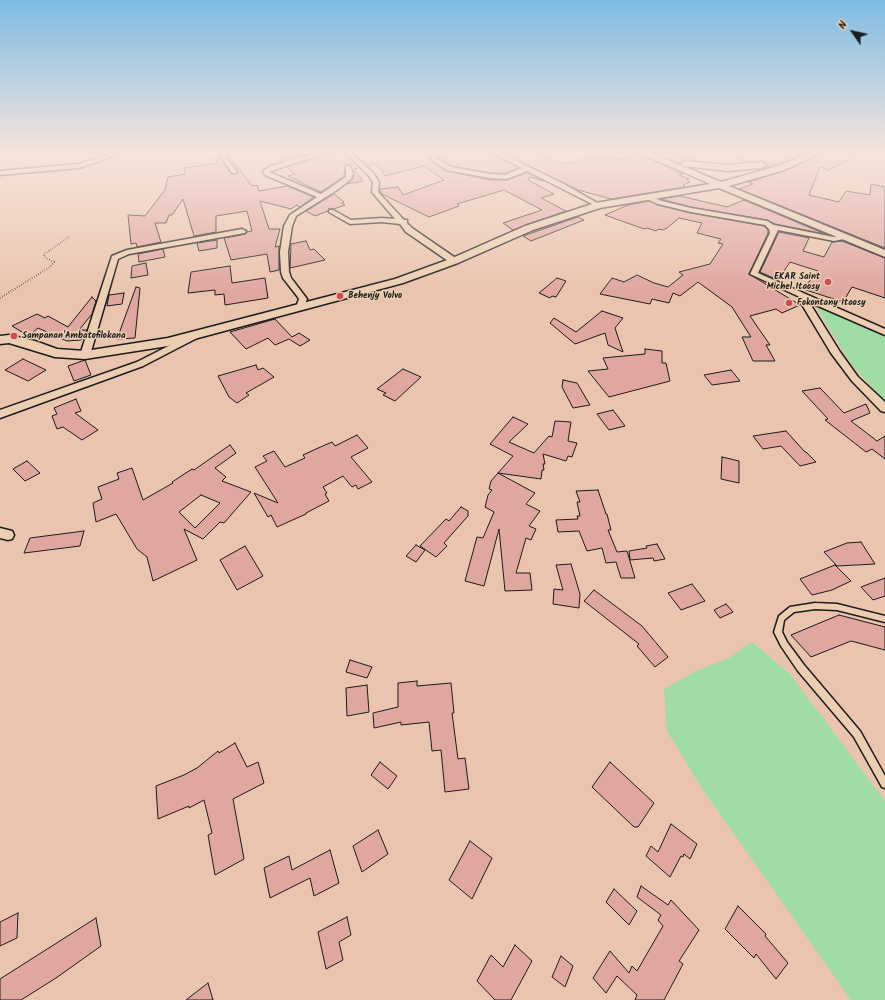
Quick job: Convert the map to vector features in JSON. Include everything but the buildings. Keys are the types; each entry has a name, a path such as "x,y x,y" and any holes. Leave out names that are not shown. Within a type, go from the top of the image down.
{"street":[{"path":"300,307 303,299 287,278 285,272 284,252 286,233 293,215 316,201"},
{"path":"383,201 410,230 454,261"},
{"path":"588,201 598,206"},
{"path":"0,340 30,344 55,353 85,355 168,342 399,281 454,261 529,228 598,206 631,201"},
{"path":"654,201 766,223 772,226 834,238 841,237"},
{"path":"757,201 841,237 885,254"},
{"path":"330,211 350,222 382,220 404,222"},
{"path":"772,226 774,233 754,274 885,332"},
{"path":"85,355 115,258 127,252 242,231"},
{"path":"806,297 806,303 836,354 855,379 885,408"},
{"path":"0,414 140,364 194,336"}],"lane":[{"path":"885,619 837,607 816,606 792,609 781,618 778,632 784,644 801,668 857,734 885,784"}],"path":[{"path":"0,298 50,267 54,262 44,257 44,254 62,243 70,236"}],"green space":[{"path":"820,306 885,335 885,402 851,364 816,307"},
{"path":"752,642 790,674 885,801 885,1000 851,1000 703,790 667,731 664,689 696,671 729,658"}],"place":[{"name":"EKAR Saint Michel Itaosy","path":"828,282"},
{"name":"Behenjy Volvo","path":"340,296"},
{"name":"Fokontany Itaosy","path":"789,303"},
{"name":"Sampanan'Ambatofilokana","path":"14,336"}]}
